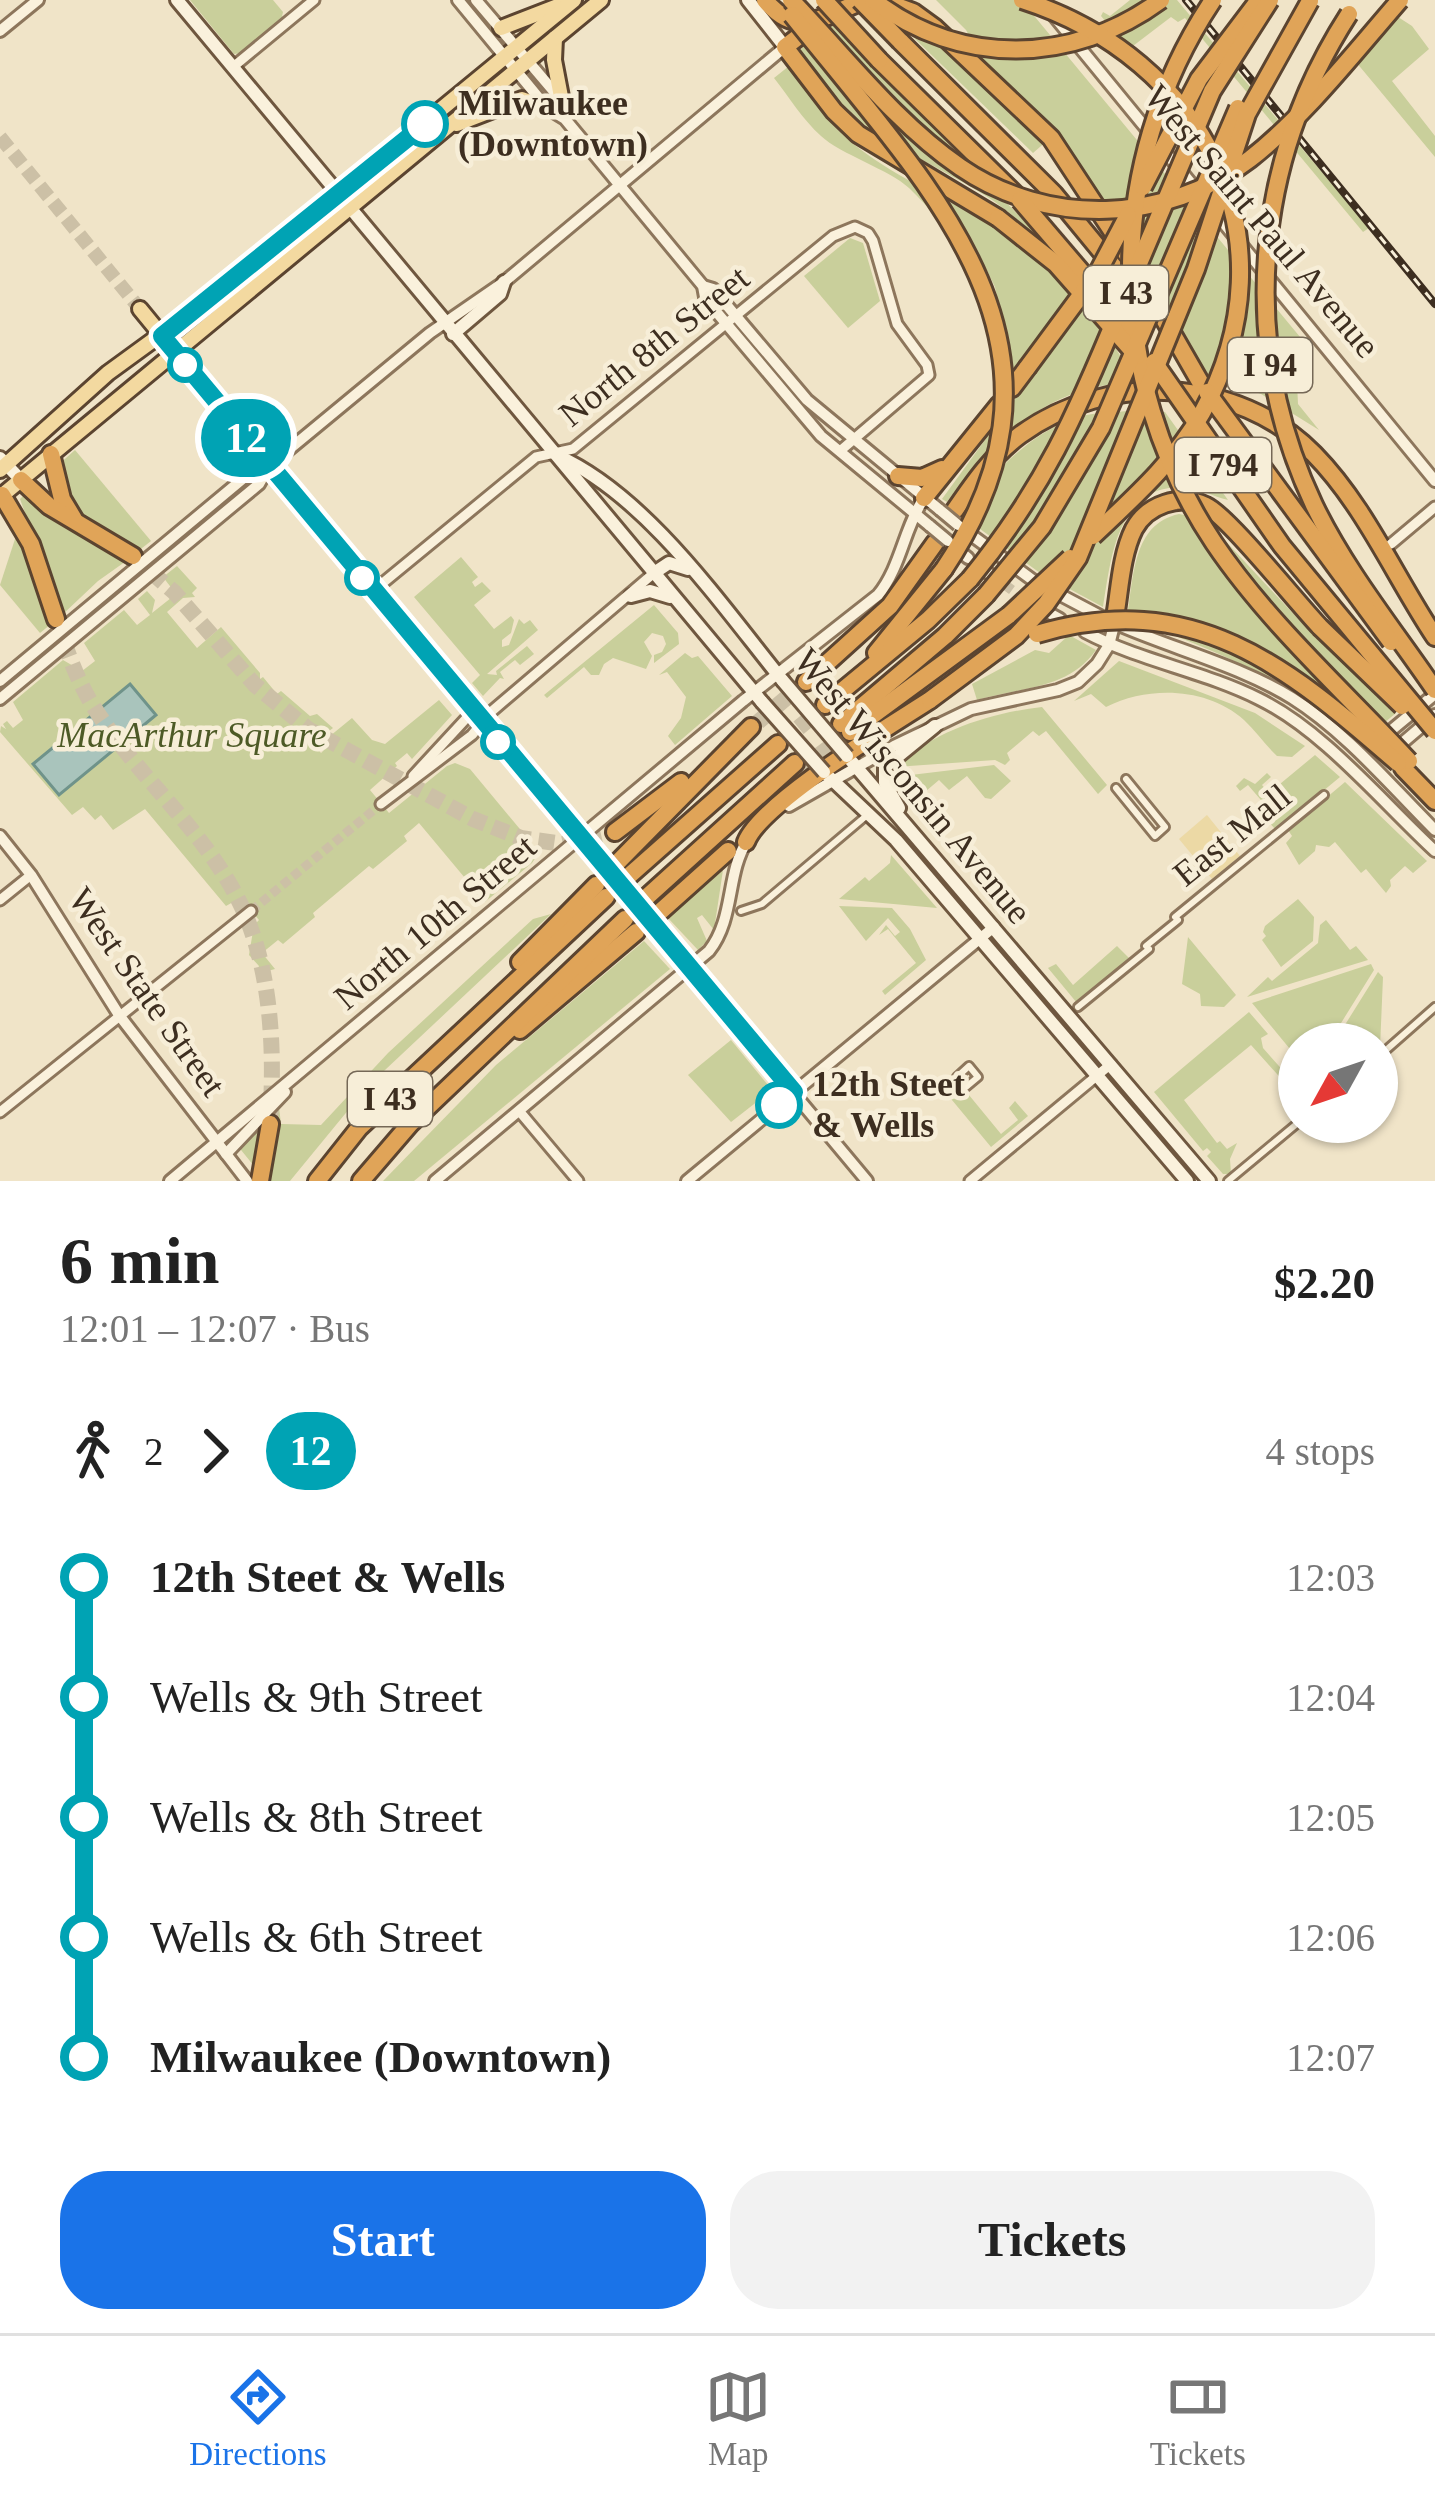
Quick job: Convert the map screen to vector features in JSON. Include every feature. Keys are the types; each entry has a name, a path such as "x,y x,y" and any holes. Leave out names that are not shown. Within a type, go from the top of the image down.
{"highway":[{"path":"765,0 781,20 790,22 825,8 869,0 913,13 960,49"},
{"name":"I 43","path":"781,0 942,208 974,262 991,306 1004,386 1001,443 982,503 944,569 895,632 825,705 970,579 1025,507 1062,445 1212,91 1270,0"},
{"path":"791,0 909,124 962,168 1019,196 1087,211 1160,203 1202,188 1246,163 1400,0"},
{"path":"869,0 946,40 1028,51 1051,49 1117,28 1161,0"},
{"name":"I 794","path":"869,0 901,41 1036,175 1124,278 1340,578 1435,692"},
{"path":"915,0 1051,138 1115,235 1203,387"},
{"name":"I 43","path":"1022,0 1095,29 1138,59 1177,100 1222,172 1238,243 1240,286 1223,365 1186,439 1127,503 1009,615 845,728 986,595 1042,527 1080,469 1120,386 1225,135 1263,64 1311,0"},
{"path":"1213,0 1173,70 1141,168 1133,213 1130,285 1144,387 1174,471 1216,546 1435,801"},
{"path":"1012,388 1098,272 1199,79 1259,0"},
{"path":"746,842 755,827 852,762 1016,636 1078,558 1196,269 1246,114 1311,0"},
{"name":"I 94","path":"1359,0 1315,73 1280,165 1266,250 1265,323 1278,407 1316,507 1435,692"},
{"path":"825,8 785,47 835,111 858,134 1028,239 1076,284 1227,471"},
{"name":"I 794","path":"825,8 1016,195 1109,300 1227,471 1435,735"},
{"path":"951,515 988,464 1043,420 1113,395 1176,392 1228,400 1278,424 1331,473 1435,637"},
{"path":"920,505 999,405"},
{"path":"51,454 62,499 78,525"},
{"path":"898,476 922,478 952,462"},
{"path":"21,480 78,525 133,556"},
{"path":"1,491 22,527 56,619"},
{"path":"1114,620 1127,549 1137,523 1160,505 1191,501 1219,514 1320,627 1435,735"},
{"path":"0,528 22,527"},
{"path":"806,682 890,606 949,544"},
{"path":"1036,634 1104,619 1148,619 1220,635 1290,675 1435,789"},
{"path":"615,832 754,725 624,868 778,744"},
{"path":"648,896 797,766"},
{"path":"661,911 732,856"},
{"name":"I 43","path":"317,1181 359,1128 601,891"},
{"name":"I 43","path":"361,1181 479,1056 538,1017 630,925"},
{"path":"260,1181 270,1124"}],"main road":[{"name":"West Wisconsin Avenue","path":"176,0 758,697 828,776 896,840 1187,1181"},
{"path":"1,491 2,464 108,374 251,265 452,124 601,0"},
{"path":"748,0 785,47"},
{"path":"1,491 21,480 262,278 343,201 573,1"},
{"path":"501,28 573,1"},
{"path":"452,124 464,124 522,99 558,109 555,38"},
{"path":"251,265 262,278"},
{"path":"448,328 500,294 504,282"},
{"path":"140,309 173,351"},
{"name":"West Wisconsin Avenue","path":"551,453 581,466 647,520 1209,1181"},
{"path":"2,464 21,480"},
{"path":"654,573 674,563 693,573"},
{"path":"631,596 657,592 680,604"},
{"path":"927,848 884,777 892,758 935,726"}],"street":[{"path":"0,31 38,0"},
{"path":"232,68 314,0"},
{"path":"458,0 511,52 703,286 705,297 731,319 786,386 821,436 920,505 951,515 1016,569 1077,606 1287,695 1363,757 1435,830"},
{"path":"476,0 501,28 511,52"},
{"name":"West Saint Paul Avenue","path":"1041,0 1435,481"},
{"path":"504,282 785,47"},
{"name":"North 8th Street","path":"373,591 536,457 573,449 842,230 855,227 873,241 896,324 928,369 923,383 854,440"},
{"path":"0,681 251,472 269,466 448,328"},
{"path":"173,351 867,1181"},
{"path":"786,386 898,476 949,544"},
{"path":"839,451 854,440"},
{"path":"0,699 260,484 269,466"},
{"name":"North 10th Street","path":"170,1181 882,590 920,505"},
{"path":"1391,544 1435,507"},
{"path":"381,804 472,735 654,573"},
{"path":"852,762 982,705 1067,688 1092,670 1109,645 1114,620"},
{"path":"1085,632 1264,701 1296,721 1435,851"},
{"path":"1351,772 1435,692"},
{"path":"410,780 472,711"},
{"path":"1362,782 1435,715"},
{"path":"1116,788 1155,836 1165,827 1126,779"},
{"name":"East Mall","path":"1078,1007 1324,795"},
{"path":"741,911 762,904 868,814"},
{"name":"West State Street","path":"0,836 31,875 119,1015 247,1181"},
{"path":"435,1181 709,951 722,931 732,856 746,842"},
{"path":"0,900 31,875"},
{"path":"0,1112 251,911"},
{"path":"687,1181 994,927"},
{"path":"1398,1040 1435,1007"},
{"path":"970,1181 1111,1064"},
{"path":"226,1154 299,1074"},
{"path":"520,1112 578,1181"},
{"path":"1228,1181 1278,1139"}],"green space":[{"path":"190,0 273,0 283,12 281,21 242,53 234,54"},
{"path":"936,0 1021,0 1310,349 1296,361 1298,404 1319,430 1261,394 1208,374 1056,133 1033,153 913,37 916,34 946,46 967,66 981,57 966,30"},
{"path":"1130,0 1148,4 1149,0 1177,0 1369,228 1363,232 1185,18 1178,22 1171,17 1129,49 1101,16 1103,12 1110,16"},
{"path":"1398,17 1412,26 1429,49 1392,81 1435,136 1435,157 1356,62"},
{"path":"829,22 1044,241 994,201 882,136 835,100 798,52"},
{"path":"789,66 830,121 860,149 1011,237 1054,272 1092,313 1134,383 1076,393 1050,404 1004,437 947,502 942,499 1028,381 1013,371 995,287 969,234 944,220 993,325 999,348 997,390 980,308 946,232 901,181 829,143 814,130 774,78"},
{"path":"850,238 863,243 880,301 848,328 804,276"},
{"path":"1165,412 1228,500 1184,487 1144,498 1121,528 1103,607 1040,573 961,515 996,473 1039,436 1077,417"},
{"path":"75,450 151,541 137,552 79,516 56,467"},
{"path":"24,495 69,530 129,559 62,615 20,499"},
{"path":"1179,514 1205,519 1301,622 1396,713 1355,742 1274,682 1220,654 1127,617 1144,541 1152,529"},
{"path":"16,536 24,546 51,624 40,633 0,585"},
{"path":"461,557 478,577 472,582 475,587 482,582 491,591 474,605 494,629 511,616 514,620 502,647 509,645 519,619 524,624 530,620 538,630 487,674 497,675 496,671 527,646 534,654 500,672 504,679 483,696 472,683 480,675 414,597"},
{"name":"MacArthur Square","path":"177,566 197,588 192,593 195,597 183,598 167,612 197,648 221,627 260,673 260,679 333,728 313,743 321,753 324,750 319,745 352,718 372,740 385,744 439,700 452,715 412,759 407,753 370,790 389,813 447,766 455,763 470,769 534,846 532,863 485,902 419,823 404,836 407,841 373,869 369,866 283,944 278,940 262,953 275,969 256,974 259,966 249,955 259,920 240,898 226,906 145,809 113,830 101,815 95,820 83,807 72,815 0,732 7,721 13,728 23,720 13,702 63,660 82,671 95,661 84,643 124,610 137,625 150,615 138,599 147,591 155,600 152,613 176,594 163,577"},
{"path":"654,605 678,633 679,644 654,663 654,655 666,644 663,636 652,633 644,642 652,656 646,669 613,658 599,675 591,675 584,667 547,698 544,695"},
{"path":"1069,635 1096,650 1072,673 977,700 972,684 1035,650 1049,653"},
{"path":"685,653 698,656 732,696 675,745 668,736 681,718 686,697 667,672 659,675"},
{"path":"1119,661 1255,713 1305,746 1292,757 1277,756 1230,709 1196,696 1141,695 1106,707 1091,694 1074,701"},
{"path":"1042,707 1107,785 1098,794 1046,731 1039,736 1033,731 1007,753 1010,760 1005,765 995,760 895,767 927,743 964,726"},
{"path":"1315,755 1340,777 1276,830 1264,817 1251,827 1248,824 1267,807 1248,785 1240,791 1236,786 1244,778 1255,784 1267,773 1271,777 1262,785 1269,793"},
{"path":"994,765 1011,781 991,799 967,776 949,790 939,780 919,797 929,810 921,817 894,777"},
{"path":"1345,782 1427,861 1413,873 1405,866 1390,880 1386,893 1335,842 1329,847 1316,845 1299,865 1286,843 1292,836 1288,830"},
{"path":"891,855 937,908 839,899 865,877 869,881 890,863"},
{"path":"723,870 714,930 702,915 697,918 707,941 698,950 668,918"},
{"path":"1298,899 1314,917 1313,941 1281,967 1262,940 1263,932"},
{"path":"839,906 892,908 926,960 885,995 882,991 916,963 888,929 879,935 886,925 895,936 900,932 888,918 866,941"},
{"path":"551,914 368,1086 290,1181 266,1181 237,1145 279,1107 281,1124 321,1125 388,1053 533,919"},
{"path":"1326,920 1350,950 1356,946 1368,960 1247,997 1318,943 1320,925"},
{"path":"1188,937 1236,995 1224,1007 1201,1006 1200,994 1182,984"},
{"path":"644,941 670,969 414,1181 383,1181 496,1065"},
{"path":"1117,946 1130,959 1077,1003 1048,968 1056,964 1073,985"},
{"path":"1371,964 1374,970 1341,1023 1278,1023 1278,1035 1252,1003"},
{"path":"1378,972 1383,977 1381,1023 1346,1023"},
{"path":"1249,1012 1268,1034 1261,1038 1263,1048 1278,1065 1278,1075 1251,1045 1184,1100 1217,1143 1227,1149 1237,1143 1230,1159 1231,1174 1223,1174 1207,1156 1211,1152 1203,1151 1154,1092"},
{"path":"731,1040 772,1090 731,1122 688,1075"},
{"path":"955,1078 1001,1134 1018,1120 1009,1108 1015,1101 1028,1116 991,1147 942,1088"}],"sand":[{"path":"1207,815 1240,856 1212,879 1179,839"}],"water":[{"path":"130,684 156,715 59,795 33,764"}],"tunnel":[{"path":"0,137 140,309"},
{"path":"133,556 174,592 255,685 308,729 473,819 521,838 563,844 615,832"},
{"path":"994,577 1012,590"},
{"path":"56,619 97,712 206,848 249,923 268,1008 270,1124"},
{"path":"758,722 805,682"},
{"path":"780,743 825,706"},
{"path":"799,770 850,732"},
{"path":"251,911 381,804"}],"railway":[{"path":"1186,0 1435,304"}],"bus line":[{"name":"12","path":"425,124 162,336 794,1092 779,1105"}],"place":[{"name":"Milwaukee (Downtown)","path":"425,124"},
{"name":"12th Steet & Wells","path":"779,1105"}]}
